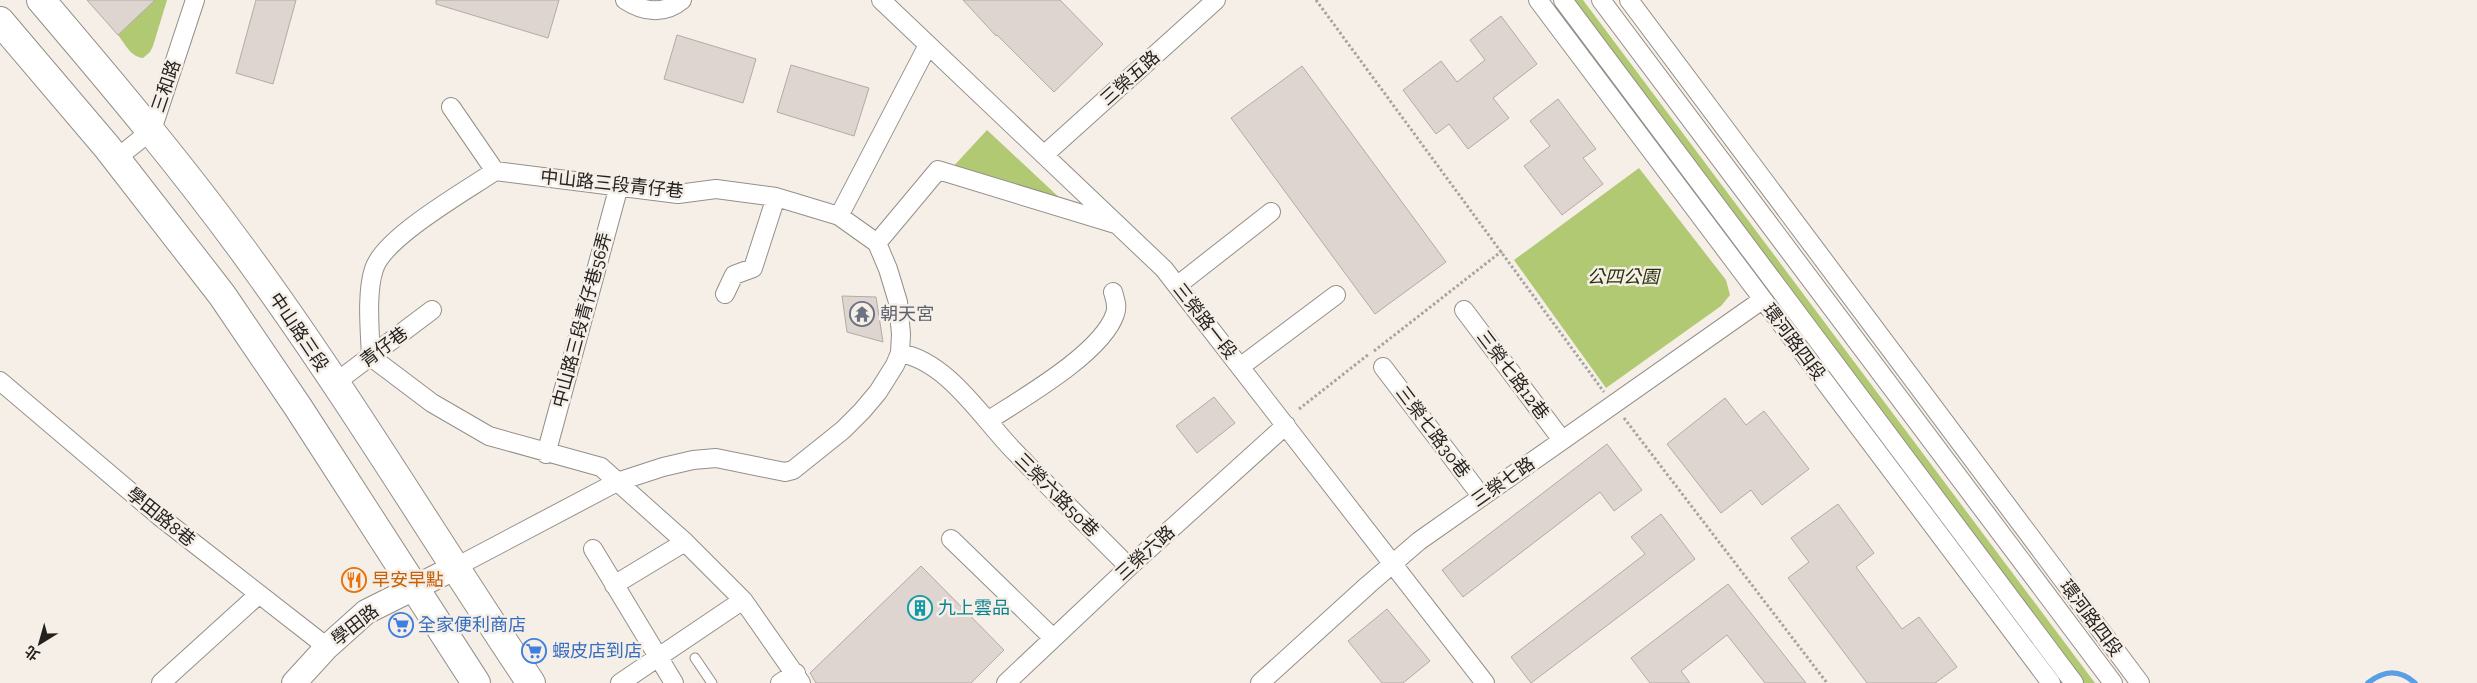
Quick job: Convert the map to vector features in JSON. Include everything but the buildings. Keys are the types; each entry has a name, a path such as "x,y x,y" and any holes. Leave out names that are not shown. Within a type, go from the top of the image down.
{"main road":[{"name":"中山路三段","path":"41,0 152,130 259,272 335,383 530,683"},
{"path":"0,21 117,158 222,295 298,407 476,683"},
{"name":"學田路","path":"294,683 327,647 366,612 454,568"}],"street":[{"name":"三和路","path":"117,158 152,130 195,0"},
{"path":"625,0 634,7 651,11 666,9 682,0"},
{"name":"三榮路一段","path":"881,0 1118,225 1178,285 1485,683"},
{"name":"三榮五路","path":"1044,155 1216,0"},
{"name":"環河路四段","path":"1538,0 2052,683"},
{"name":"環河路四段","path":"1563,0 2074,683"},
{"name":"環河路四段","path":"1601,0 2113,683"},
{"name":"環河路四段","path":"1630,0 2140,683"},
{"path":"840,216 928,45"},
{"path":"451,107 495,171 389,245 374,268 369,309 371,358 432,403 489,436 546,454 601,467 685,542 743,600 798,678 780,683"},
{"path":"454,568 617,482 663,466 708,458 770,467 786,472 793,470 843,430 878,392 900,354 901,334 898,302 888,269 877,243 938,170 1118,225"},
{"name":"中山路三段青仔巷","path":"495,171 678,194 716,188 776,197 840,216 877,243"},
{"name":"中山路三段青仔巷56弄","path":"546,454 619,186"},
{"path":"725,294 734,274 753,268 776,197"},
{"path":"1178,285 1271,212"},
{"path":"989,420 1052,378 1088,350 1115,314 1116,304 1113,292"},
{"path":"1240,367 1336,295"},
{"name":"三榮七路","path":"1260,683 1419,541 1762,300"},
{"name":"青仔巷","path":"335,383 371,358 432,310"},
{"name":"三榮七路12巷","path":"1464,310 1562,440"},
{"name":"三榮六路50巷","path":"900,354 914,356 925,361 975,404 1013,451 1129,567"},
{"name":"三榮七路30巷","path":"1383,367 1482,497"},
{"name":"學田路8巷","path":"0,381 159,516 327,647"},
{"name":"三榮六路","path":"1006,683 1129,567 1286,425"},
{"path":"951,539 1053,638"},
{"path":"614,585 685,542"},
{"path":"593,549 657,658 674,683"},
{"path":"161,683 258,595"},
{"path":"620,683 743,600"}],"lane":[{"path":"695,658 712,683"}],"path":[{"path":"1316,0 1606,394"},
{"path":"1298,409 1502,251"},
{"path":"1623,416 1827,683"}],"green space":[{"path":"155,0 167,0 153,46 150,52 143,58 129,50 118,35"},
{"path":"1571,0 1583,0 2095,683 2084,683"},
{"path":"987,130 1064,202 950,170"},
{"name":"公四公園","path":"1639,168 1726,280 1730,295 1721,306 1606,388 1514,260"}],"waterway":[{"path":"2368,683 2380,676 2392,673 2403,675 2415,683"}],"place":[{"name":"朝天宮","path":"862,314"},
{"name":"早安早點","path":"354,580"},
{"name":"九上雲品","path":"920,608"},
{"name":"全家便利商店","path":"401,625"},
{"name":"蝦皮店到店","path":"534,651"}]}
